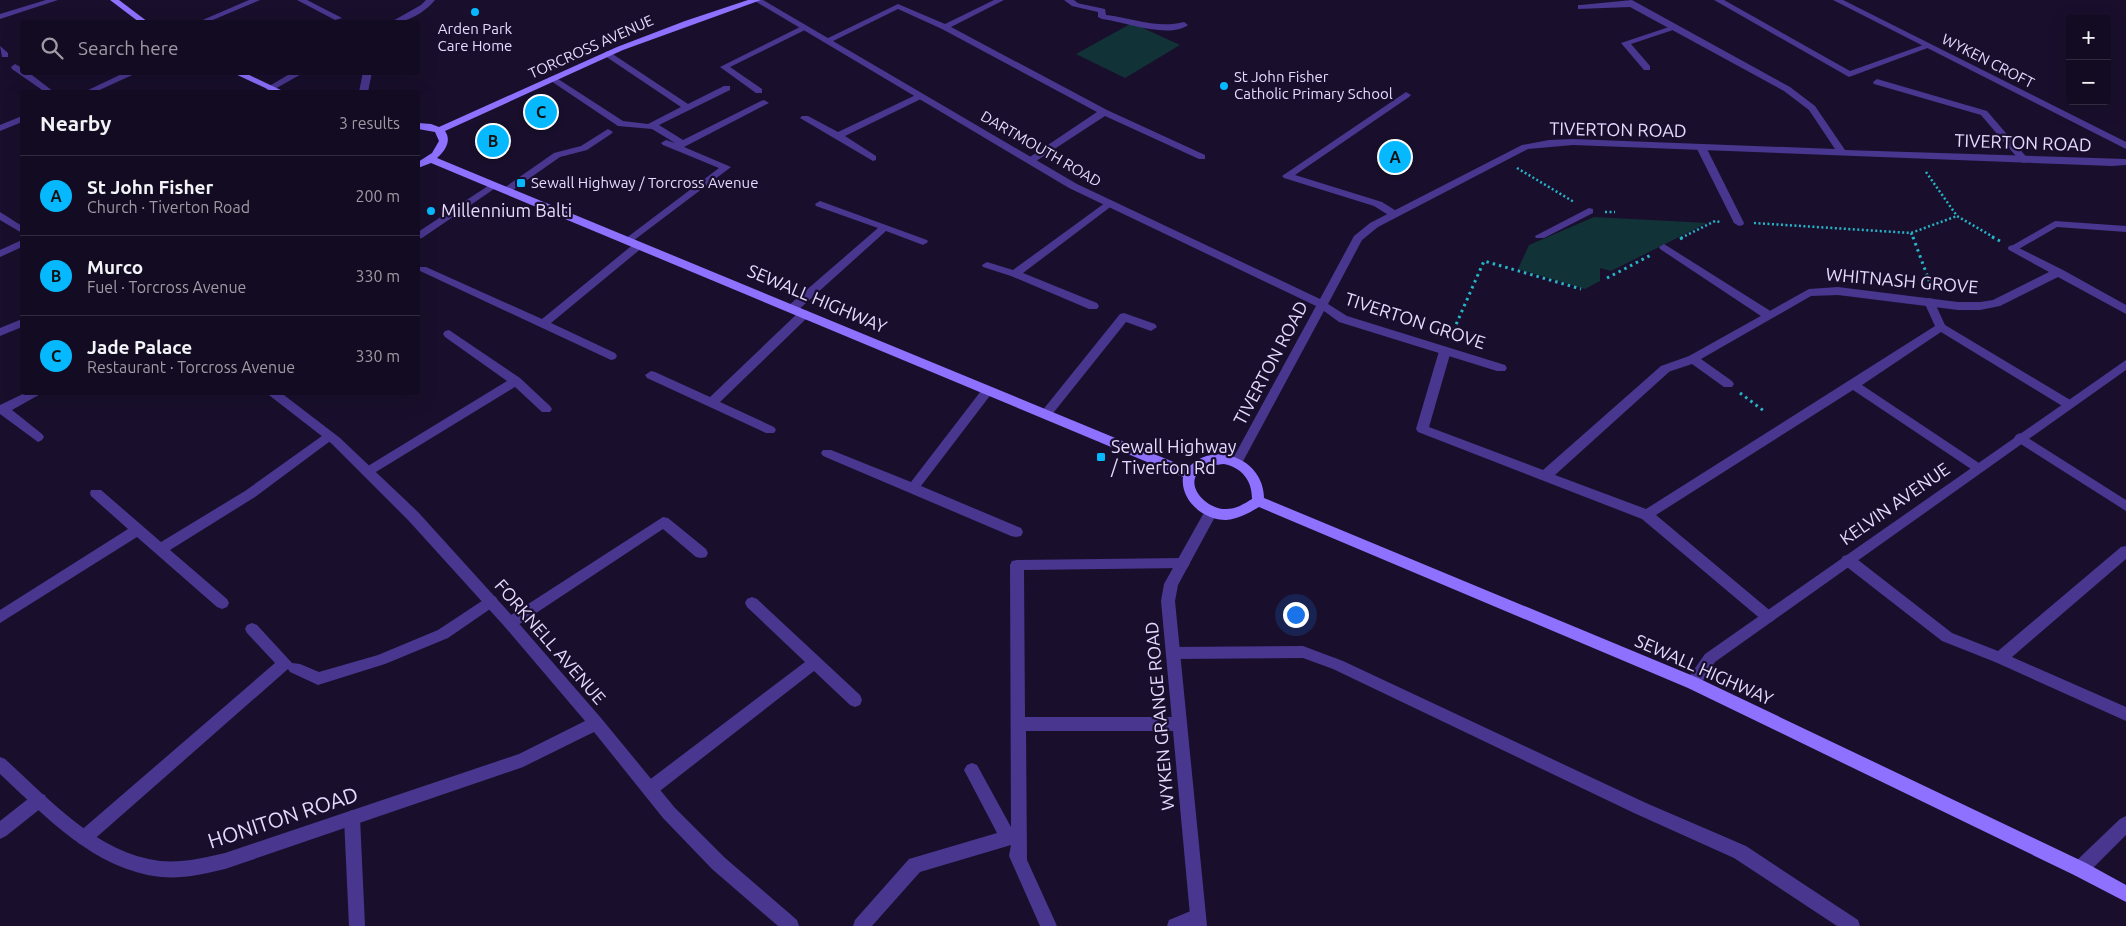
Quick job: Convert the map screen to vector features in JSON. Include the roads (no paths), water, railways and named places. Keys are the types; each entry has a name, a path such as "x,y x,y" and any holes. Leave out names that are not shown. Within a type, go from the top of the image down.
{"street":[{"path":"0,17 54,0"},
{"path":"114,0 141,20"},
{"path":"207,20 256,0"},
{"path":"301,0 338,18"},
{"path":"399,20 424,7 431,0"},
{"name":"DARTMOUTH ROAD","path":"757,0 1073,186 1321,304"},
{"name":"TORCROSS AVENUE","path":"440,130 472,118 608,54 675,27 757,0"},
{"path":"945,27 1000,0"},
{"path":"1718,0 1850,74 1929,46"},
{"name":"WYKEN CROFT","path":"1837,0 2126,146"},
{"path":"1072,2 1102,11 1102,17 1130,21 1155,29 1165,30 1184,26"},
{"path":"1581,8 1629,2 1787,89 1812,108 1842,153"},
{"path":"826,41 898,6 945,27 1104,112 1202,157"},
{"path":"759,91 724,67 805,28"},
{"path":"1647,68 1626,43 1675,28"},
{"path":"608,54 688,108"},
{"path":"15,67 20,71"},
{"path":"26,75 47,90"},
{"path":"94,90 128,75"},
{"path":"242,75 275,90"},
{"path":"270,88 295,75"},
{"path":"364,90 367,75"},
{"path":"552,79 621,124 649,127 727,88"},
{"path":"1877,82 1984,113 1996,124 2024,160"},
{"path":"1394,214 1378,204 1287,176 1406,95"},
{"path":"838,136 920,96"},
{"path":"652,125 683,144 764,103"},
{"path":"1030,161 1104,112"},
{"path":"805,118 873,158"},
{"path":"0,128 20,119"},
{"path":"420,126 432,126 440,130 444,137 441,148 431,159 420,163"},
{"path":"506,190 557,155 584,148 608,132"},
{"path":"543,324 634,243 726,167 666,143"},
{"name":"TIVERTON ROAD","path":"1237,462 1358,238 1374,225 1394,214 1525,147 1549,143 2126,162"},
{"path":"1702,147 1740,223"},
{"name":"SEWALL HIGHWAY","path":"431,159 1190,474"},
{"path":"420,235 494,185"},
{"path":"1015,274 1109,203"},
{"path":"820,204 923,242"},
{"path":"1540,236 1589,211"},
{"path":"0,214 20,229"},
{"path":"2126,229 2055,224 2013,248 2126,310"},
{"path":"792,309 885,227"},
{"path":"0,254 20,245"},
{"path":"1664,247 1768,315"},
{"path":"987,265 1015,274 1093,306"},
{"path":"422,269 611,356"},
{"name":"WHITNASH GROVE","path":"1545,476 1665,369 1693,359 1802,295 1823,291 1847,291 1969,306 1989,305 2059,272"},
{"path":"1933,302 1941,327 2068,404"},
{"name":"TIVERTON GROVE","path":"1321,304 1343,319 1501,368"},
{"path":"711,403 804,314"},
{"path":"1046,414 1124,317 1151,327"},
{"path":"0,332 20,324"},
{"path":"1647,515 1758,443 1854,385 1941,327"},
{"path":"449,334 516,381 546,409"},
{"path":"1445,351 1422,429 1647,515 1768,617"},
{"path":"1693,359 1728,384"},
{"name":"KELVIN AVENUE","path":"1692,683 1710,658 2126,364"},
{"path":"651,375 770,430"},
{"path":"367,472 516,381"},
{"path":"1854,385 1978,468"},
{"path":"913,488 988,390"},
{"path":"32,395 2,409 38,437"},
{"name":"FORKNELL AVENUE","path":"275,395 329,436 412,516 491,601 596,723 669,813 718,863 791,926"},
{"path":"160,549 250,494 329,436"},
{"path":"2020,438 2126,506"},
{"path":"827,453 1016,532"},
{"path":"1224,459 1237,462 1254,476 1258,486 1258,501 1249,508 1239,512 1211,513 1199,506 1193,496 1189,486 1190,474 1196,466 1206,462 1224,459"},
{"path":"96,493 222,603"},
{"name":"SEWALL HIGHWAY","path":"1258,501 1692,683 2080,869 2126,894"},
{"name":"WYKEN GRANGE ROAD","path":"1198,921 1168,594 1211,513"},
{"path":"510,623 662,522 701,553"},
{"path":"0,617 138,530"},
{"path":"2000,658 2126,551"},
{"path":"1848,560 1947,637 2000,658 2126,714"},
{"path":"1019,861 1018,565 1183,563"},
{"path":"295,668 318,679 380,660 443,634 491,601"},
{"path":"752,603 855,700"},
{"path":"84,838 285,663 252,628"},
{"path":"1174,653 1303,652 1338,665 1640,808 1740,852 1852,926"},
{"path":"650,789 815,662"},
{"name":"HONITON ROAD","path":"0,764 76,833 118,858 139,866 160,869 182,869 225,861 524,760 596,723"},
{"path":"1018,724 1180,724"},
{"path":"972,770 1008,838 1049,926"},
{"path":"0,831 39,800"},
{"path":"352,818 357,926"},
{"path":"2080,869 2126,824"},
{"path":"861,926 915,865 1008,838"},
{"path":"1175,926 1198,921"}],"place":[{"name":"Arden Park Care Home","path":"475,12"},
{"name":"St John Fisher Catholic Primary School","path":"1224,86"},
{"name":"Jade Palace","path":"541,112"},
{"name":"Murco","path":"493,141"},
{"name":"St John Fisher","path":"1395,157"},
{"name":"Sewall Highway / Torcross Avenue","path":"521,183"},
{"name":"Millennium Balti","path":"431,211"},
{"name":"Sewall Highway / Tiverton Rd","path":"1101,457"}]}
